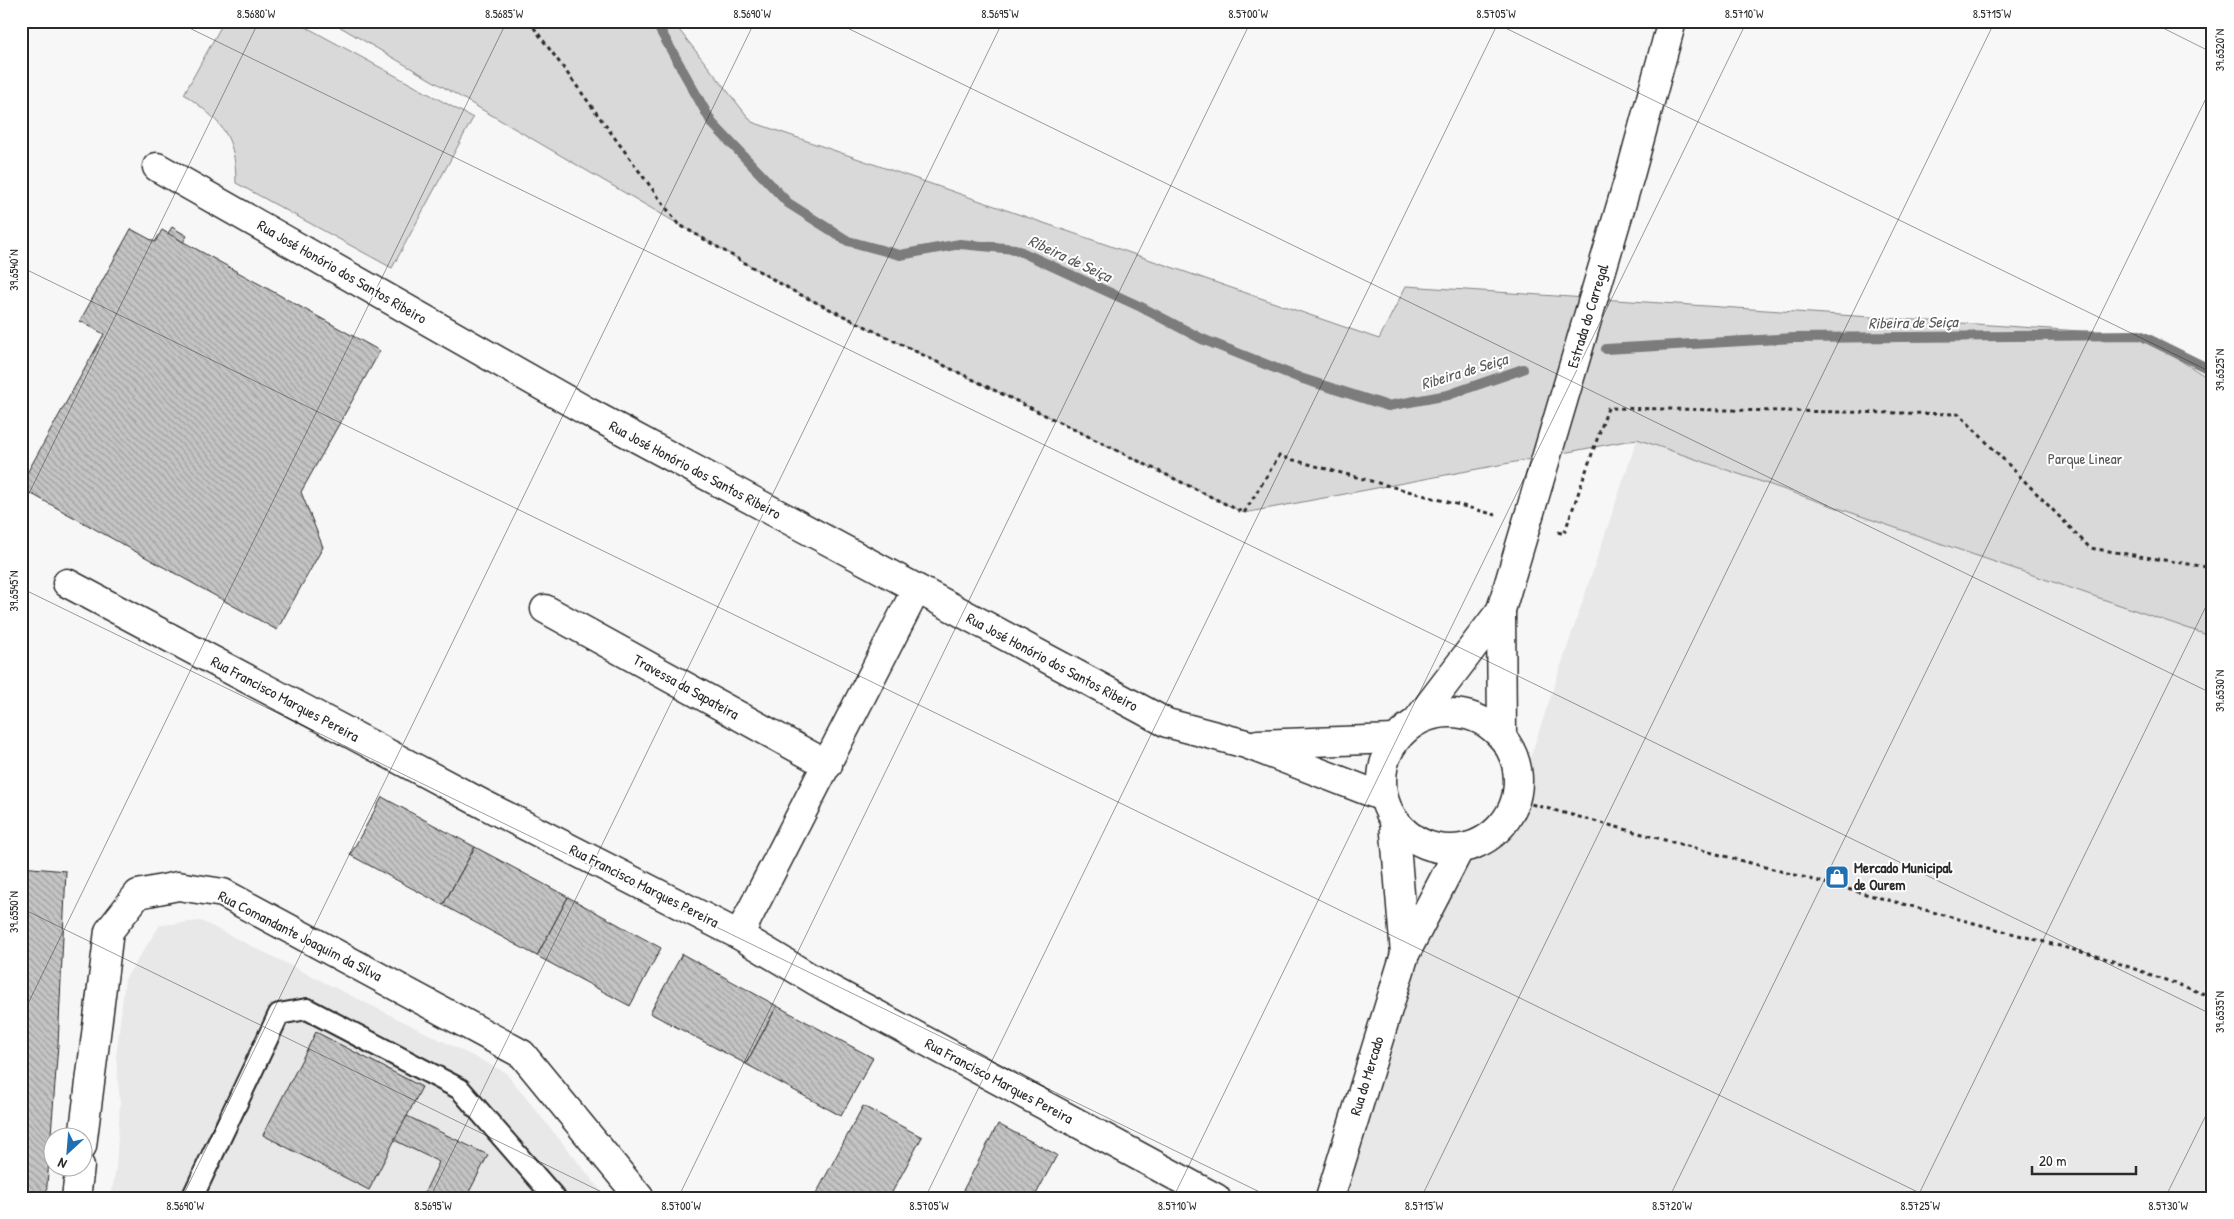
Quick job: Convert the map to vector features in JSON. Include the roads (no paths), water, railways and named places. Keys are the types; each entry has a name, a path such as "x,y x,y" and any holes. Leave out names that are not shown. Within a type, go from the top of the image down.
{"street":[{"name":"Estrada do Carregal","path":"1502,736 1501,610 1630,175 1672,21"},
{"name":"Rua José Honório dos Santos Ribeiro","path":"157,167 588,412 1166,723 1246,744 1388,809"},
{"name":"Rua Francisco Marques Pereira","path":"67,584 481,803 739,935 824,986 1216,1198"},
{"path":"739,935 828,765 916,590"},
{"name":"Travessa da Sapateira","path":"545,609 828,765"},
{"name":"Estrada do Carregal","path":"1416,722 1501,610"},
{"name":"Rua do Mercado","path":"1388,809 1418,842 1432,848 1459,850 1484,841 1502,827 1516,800 1519,776 1513,754 1502,736 1491,726 1460,714 1435,714 1416,722 1395,739 1382,767 1405,954"},
{"name":"Rua José Honório dos Santos Ribeiro","path":"1246,744 1395,739"},
{"name":"Rua do Mercado","path":"1330,1198 1405,954 1459,850"},
{"name":"Rua Comandante Joaquim da Silva","path":"85,1126 109,931 138,894 178,886 223,893 522,1054 640,1198"},
{"path":"76,1198 79,1176"}],"lane":[{"path":"192,1198 279,1014 307,1009 460,1089 555,1198"}],"waterway":[{"name":"Ribeira de Seiça","path":"655,21 712,123 788,203 848,241 900,255 960,244 1015,249 1141,307 1202,339 1300,378 1388,406 1448,395 1523,369"},
{"name":"Ribeira de Seiça","path":"1606,349 1794,338 2140,335 2213,371"}],"place":[{"name":"Mercado Municipal de Ourem","path":"1837,877"}],"park label":[{"name":"Parque Linear","path":"2085,459"}]}
